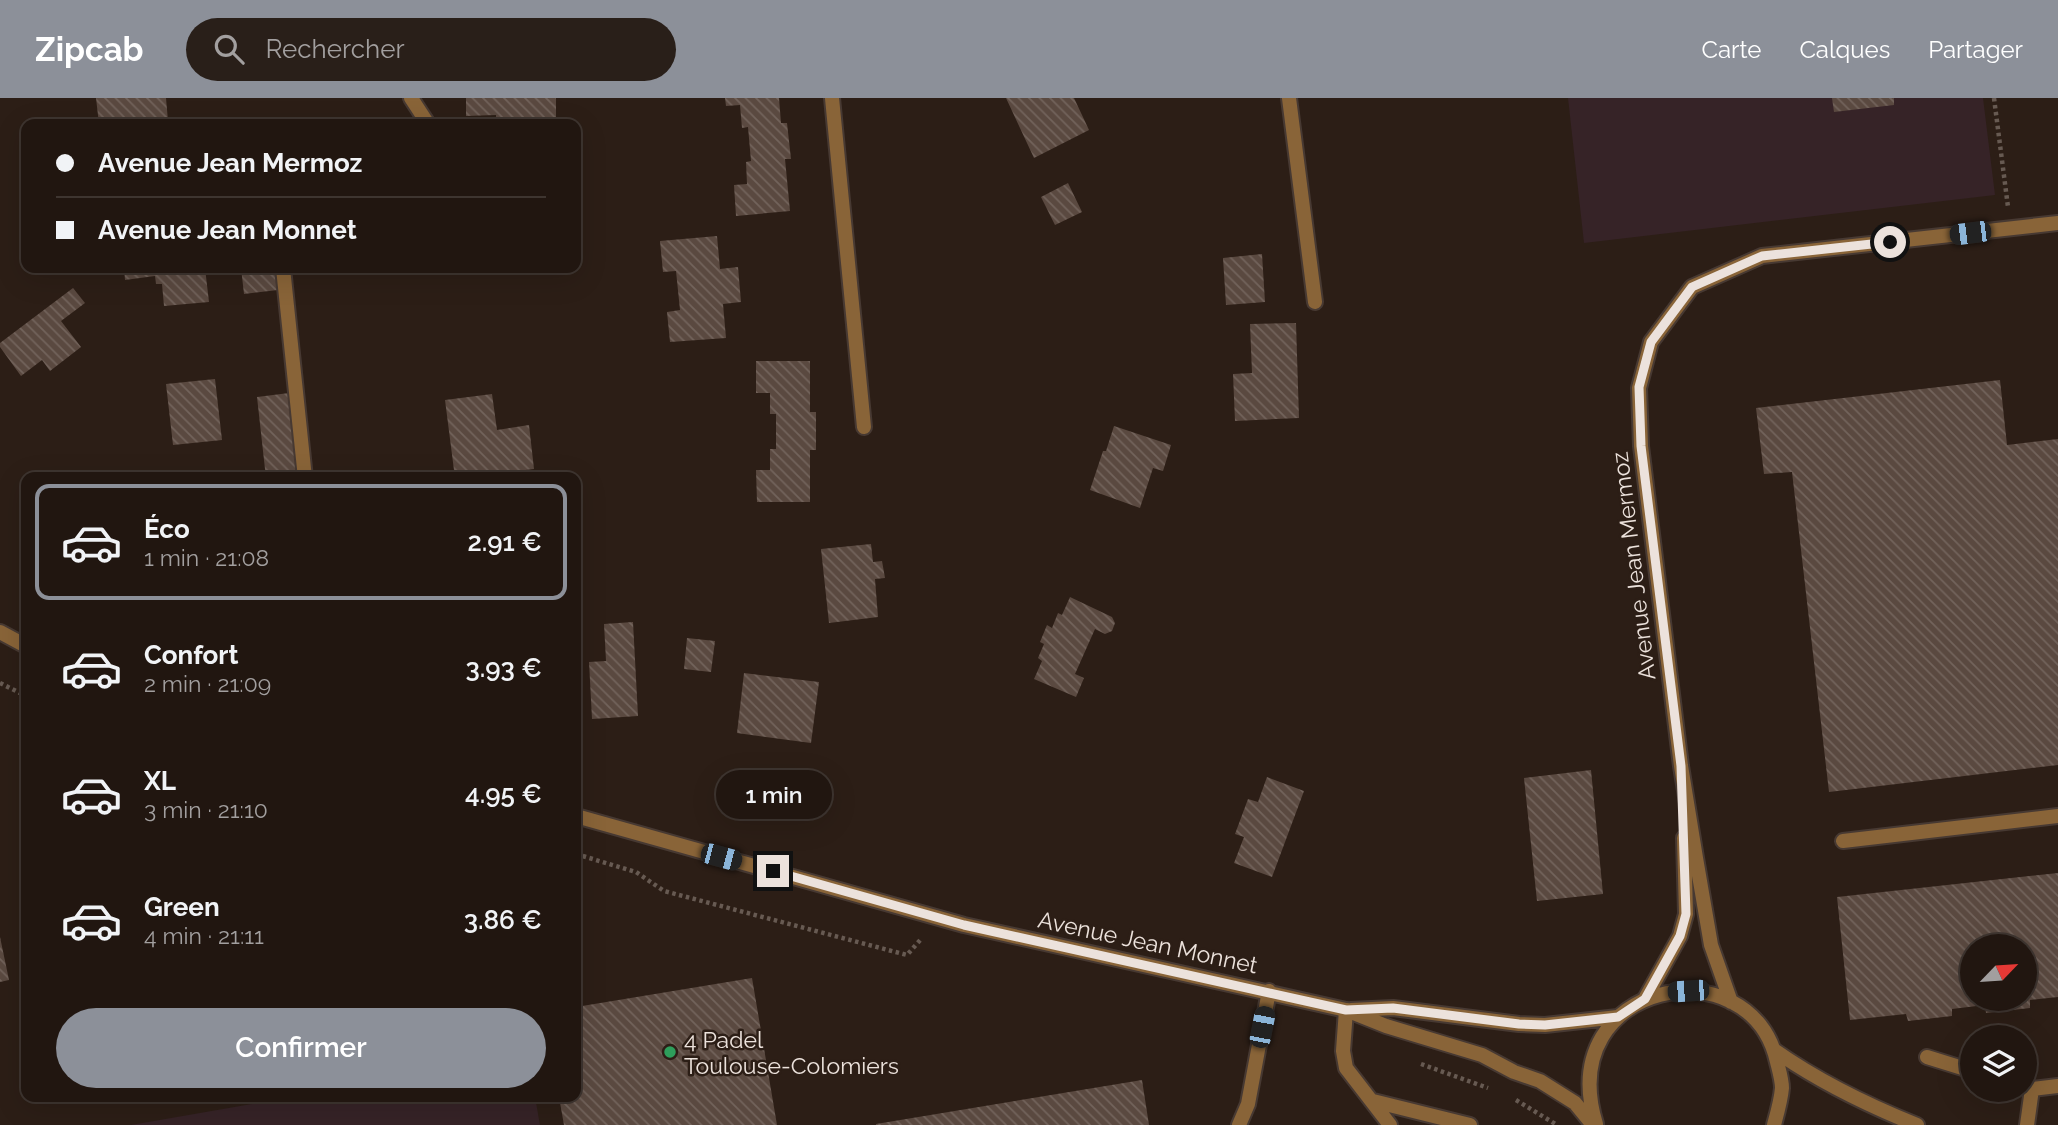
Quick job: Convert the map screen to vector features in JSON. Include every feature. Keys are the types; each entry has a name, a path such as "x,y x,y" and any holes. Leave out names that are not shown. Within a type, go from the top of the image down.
{"street":[{"path":"411,98 425,119"},
{"path":"832,98 864,427"},
{"path":"1289,98 1315,302"},
{"name":"Avenue Jean Mermoz","path":"1731,1002 1711,945 1681,766 1641,446 1639,387 1651,342 1692,287 1762,256 2058,223"},
{"path":"284,273 304,472"},
{"path":"0,632 21,643"},
{"name":"Avenue Jean Mermoz","path":"1645,999 1680,936 1686,914 1681,766"},
{"path":"1843,841 2058,816"},
{"name":"Avenue Jean Monnet","path":"581,817 941,918 1346,1010 1386,1026 1482,1055 1514,1072 1540,1081 1575,1103 1595,1125"},
{"path":"1239,1125 1248,1104 1269,991"},
{"path":"1595,1125 1588,1101 1589,1070 1600,1041 1618,1017 1645,999 1666,992 1688,991 1710,994 1731,1002 1749,1015 1763,1031 1774,1050 1782,1087 1774,1125"},
{"name":"Avenue Jean Monnet","path":"1346,1010 1393,1008 1545,1025 1618,1017"},
{"path":"1346,1010 1343,1051 1346,1068 1390,1125"},
{"path":"1774,1050 1800,1068 1889,1114 1917,1125"},
{"path":"1927,1057 1960,1067"},
{"path":"2037,1087 2058,1086"},
{"path":"1373,1101 1470,1125"},
{"path":"2026,1125 2027,1102"}],"path":[{"path":"1994,98 2011,228"},
{"path":"0,683 21,694"},
{"path":"581,856 636,872 664,891 907,955 941,918"}],"shaded area":[{"path":"1568,98 1983,98 1995,195 1584,243"},
{"path":"262,1102 536,1102 540,1125 131,1125"}],"building":[{"path":"96,98 166,98 168,119 98,119"},
{"path":"466,98 556,98 556,119 466,116"},
{"path":"725,98 779,98 781,123 787,123 791,159 785,159 790,211 736,216 734,185 747,184 746,162 751,161 748,127 742,128 740,105 726,106"},
{"path":"1006,98 1074,98 1089,130 1034,158"},
{"path":"1832,98 1894,98 1894,105 1834,112"},
{"path":"1068,183 1082,212 1055,225 1041,197"},
{"path":"717,236 720,269 738,267 741,302 723,304 726,338 670,342 667,312 680,310 676,271 663,272 660,241"},
{"path":"1262,254 1265,302 1226,305 1223,258"},
{"path":"124,273 206,273 209,302 164,306 162,284 156,284 155,276 125,280"},
{"path":"242,273 276,273 278,290 244,294"},
{"path":"73,288 85,303 61,321 81,347 50,371 42,360 21,376 0,347 0,343"},
{"path":"1296,323 1299,418 1235,421 1233,374 1252,373 1250,324"},
{"path":"756,361 810,361 810,412 816,412 816,450 810,450 810,502 757,502 756,470 770,470 770,449 776,449 776,414 770,414 770,393 756,393"},
{"path":"215,379 222,440 173,445 166,384"},
{"path":"2000,380 2007,445 2058,439 2058,765 1829,792 1792,472 1764,474 1756,408"},
{"path":"289,393 298,472 265,472 257,397"},
{"path":"492,394 497,430 529,425 534,469 454,472 445,400"},
{"path":"1114,426 1171,445 1163,471 1153,468 1140,508 1090,490"},
{"path":"871,544 873,562 882,561 885,578 875,579 878,617 829,623 821,549"},
{"path":"1070,597 1112,617 1115,623 1112,631 1105,634 1095,629 1075,674 1084,678 1076,697 1034,679 1042,661 1038,658 1044,644 1040,642 1047,625 1052,628 1058,613 1062,615"},
{"path":"633,622 638,716 592,719 589,662 606,661 604,624"},
{"path":"687,638 715,641 711,672 684,669"},
{"path":"744,673 819,682 811,743 737,733"},
{"path":"1591,770 1603,894 1537,901 1524,778"},
{"path":"1267,777 1304,791 1272,877 1234,863 1244,837 1235,834 1248,799 1258,802"},
{"path":"2058,873 2058,997 2037,999 2037,934 1960,934 1960,1008 1952,1009 1952,1016 1908,1021 1906,1014 1850,1020 1837,897"},
{"path":"0,937 9,980 0,982"},
{"name":"4 Padel Toulouse-Colomiers","path":"752,978 777,1125 564,1125 560,1102 581,1102 581,1006"},
{"path":"1142,1080 1149,1125 876,1125 876,1124"}],"place":[{"name":"4 Padel Toulouse-Colomiers","path":"670,1052"}],"route":[{"path":"773,871 964,925 1346,1010 1393,1008 1545,1025 1618,1017 1645,999 1671,955 1686,914 1681,766 1641,446 1639,387 1651,342 1692,287 1762,256 1890,242"}]}
